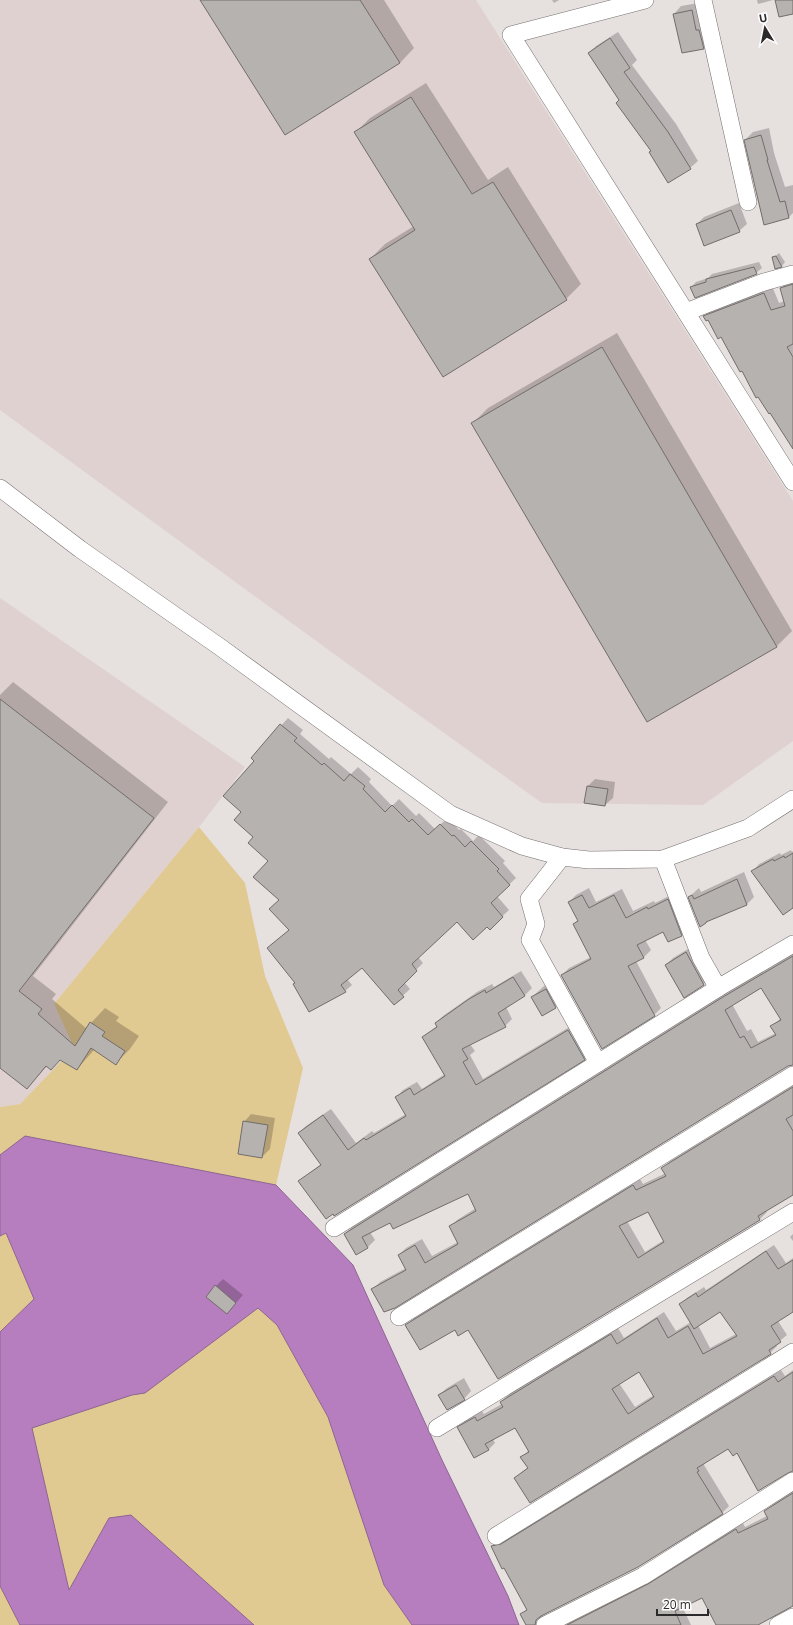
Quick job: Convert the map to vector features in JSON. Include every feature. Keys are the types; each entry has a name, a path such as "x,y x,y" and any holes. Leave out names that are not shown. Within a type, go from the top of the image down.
{"street":[{"path":"645,0 511,35 793,482"},
{"path":"703,0 748,202"},
{"path":"686,312 764,282 793,275"},
{"path":"0,488 80,549 220,647 450,814 522,846 562,857 589,860 663,858 748,828 793,799"},
{"path":"562,857 529,899 536,924 530,940 598,1063"},
{"path":"663,858 701,958 718,988"},
{"path":"334,1228 718,988 793,944"},
{"path":"399,1316 793,1075"},
{"path":"437,1428 793,1212"},
{"path":"496,1536 793,1352"},
{"path":"545,1625 642,1576 793,1481"},
{"path":"778,1625 793,1617"}],"shaded area":[{"path":"0,0 476,0 793,501 793,741 703,805 542,803 352,667 0,410"},
{"path":"0,598 245,767 199,827 54,1004 74,1048 20,1104 0,1107"},
{"path":"199,827 245,883 265,976 303,1068 276,1185 277,1325 328,1417 384,1585 412,1625 0,1625 0,1107 20,1104 74,1048 54,1004"},
{"path":"25,1136 276,1185 353,1265 442,1460 508,1596 519,1625 412,1625 384,1585 328,1417 277,1325 258,1308 145,1393 132,1395 32,1428 69,1590 109,1518 131,1515 254,1625 20,1625 0,1586 0,1332 34,1299 6,1233 0,1236 0,1155"}],"building":[{"path":"200,0 360,0 400,63 285,135"},
{"path":"775,0 793,0 793,14 779,17"},
{"path":"692,10 696,30 699,30 704,49 682,53 673,14"},
{"path":"610,38 630,68 624,72 668,132 691,169 668,183 649,152 651,151 616,103 619,100 588,53"},
{"path":"411,97 472,194 493,182 567,300 443,377 369,259 415,230 354,132"},
{"path":"761,135 780,202 785,201 789,218 764,225 744,140"},
{"path":"731,210 740,232 704,246 696,224"},
{"path":"776,256 782,267 775,269 772,257"},
{"path":"754,267 757,274 695,298 690,287 706,282 706,279"},
{"path":"793,284 793,344 787,347 793,357 793,449 770,413 769,414 758,397 756,398 742,371 740,372 721,337 718,339 708,320 706,321 703,316 764,293 771,310 785,306 780,288"},
{"path":"602,347 777,647 647,722 471,423"},
{"path":"0,699 154,818 19,991 42,1009 38,1014 75,1046 90,1022 105,1032 102,1036 125,1051 116,1065 91,1048 77,1070 60,1060 51,1070 46,1066 27,1089 0,1068"},
{"path":"280,724 297,738 294,741 322,765 324,763 344,781 350,774 365,786 363,789 385,812 392,805 409,822 412,819 428,835 440,824 452,836 454,835 465,847 471,841 499,869 497,871 510,885 491,903 503,917 490,930 487,927 473,940 457,922 412,964 417,971 398,990 404,997 394,1005 362,968 341,985 346,992 309,1012 293,984 295,983 267,948 289,930 269,909 279,900 253,877 268,861 248,843 253,837 234,820 241,812 223,796 254,761 251,758"},
{"path":"587,786 608,789 605,806 584,803"},
{"path":"793,853 793,908 783,915 751,871 773,859 774,861 784,856 785,858"},
{"path":"737,879 747,905 706,922 700,927 688,897 692,895 694,899"},
{"path":"582,895 589,908 614,895 626,918 647,907 648,909 668,899 682,936 668,942 663,932 637,945 644,958 628,966 655,1016 602,1049 561,975 591,959 573,924 578,921 568,902"},
{"path":"686,952 704,985 684,998 665,965"},
{"path":"793,956 793,1065 788,1066 395,1308 384,1312 371,1289 406,1270 398,1255 415,1245 425,1263 458,1244 449,1226 476,1211 468,1194 393,1229 390,1223 362,1237 368,1248 356,1255 344,1234 723,997","holes":["761,988 781,1020 770,1026 776,1035 751,1048 744,1036 740,1038 725,1010"]},
{"path":"513,977 525,996 498,1013 506,1027 462,1049 468,1059 463,1062 476,1085 568,1030 585,1060 334,1216 333,1214 326,1219 298,1181 321,1165 298,1133 323,1115 348,1150 364,1138 366,1140 406,1116 395,1097 410,1088 414,1095 445,1076 422,1037 437,1027 435,1023 469,999 485,990 486,993"},
{"path":"546,989 556,1008 542,1016 531,997"},
{"path":"793,1087 793,1115 786,1119 793,1131 793,1195 758,1216 760,1220 498,1379 468,1330 458,1336 455,1330 420,1350 405,1325 633,1185 636,1190 666,1176 661,1168","holes":["648,1212 664,1242 638,1258 619,1226"]},
{"path":"243,1121 268,1125 262,1158 238,1154"},
{"path":"766,1251 778,1269 793,1260 793,1312 771,1326 781,1342 769,1350 771,1354 530,1503 514,1478 528,1468 520,1457 529,1452 515,1428 485,1444 489,1450 474,1458 457,1427 475,1417 477,1421 503,1407 500,1402 611,1334 617,1344 657,1318 668,1338 688,1326 703,1354 737,1336 720,1312 694,1329 679,1304 696,1293 698,1297","holes":["639,1372 654,1397 628,1414 612,1389"]},
{"path":"215,1285 236,1303 227,1314 206,1297"},
{"path":"793,1372 793,1471 758,1491 737,1453 733,1456 728,1449 697,1468 699,1471 697,1472 723,1514 638,1567 541,1616 536,1620 535,1625 526,1625 520,1614 527,1610 504,1568 502,1569 491,1546 501,1544 774,1376 778,1382"},
{"path":"456,1385 465,1400 447,1410 438,1395"},
{"path":"793,1493 793,1606 758,1625 716,1625 702,1598 675,1611 681,1625 567,1625 648,1584 736,1529 738,1533 768,1519 764,1511"}]}
